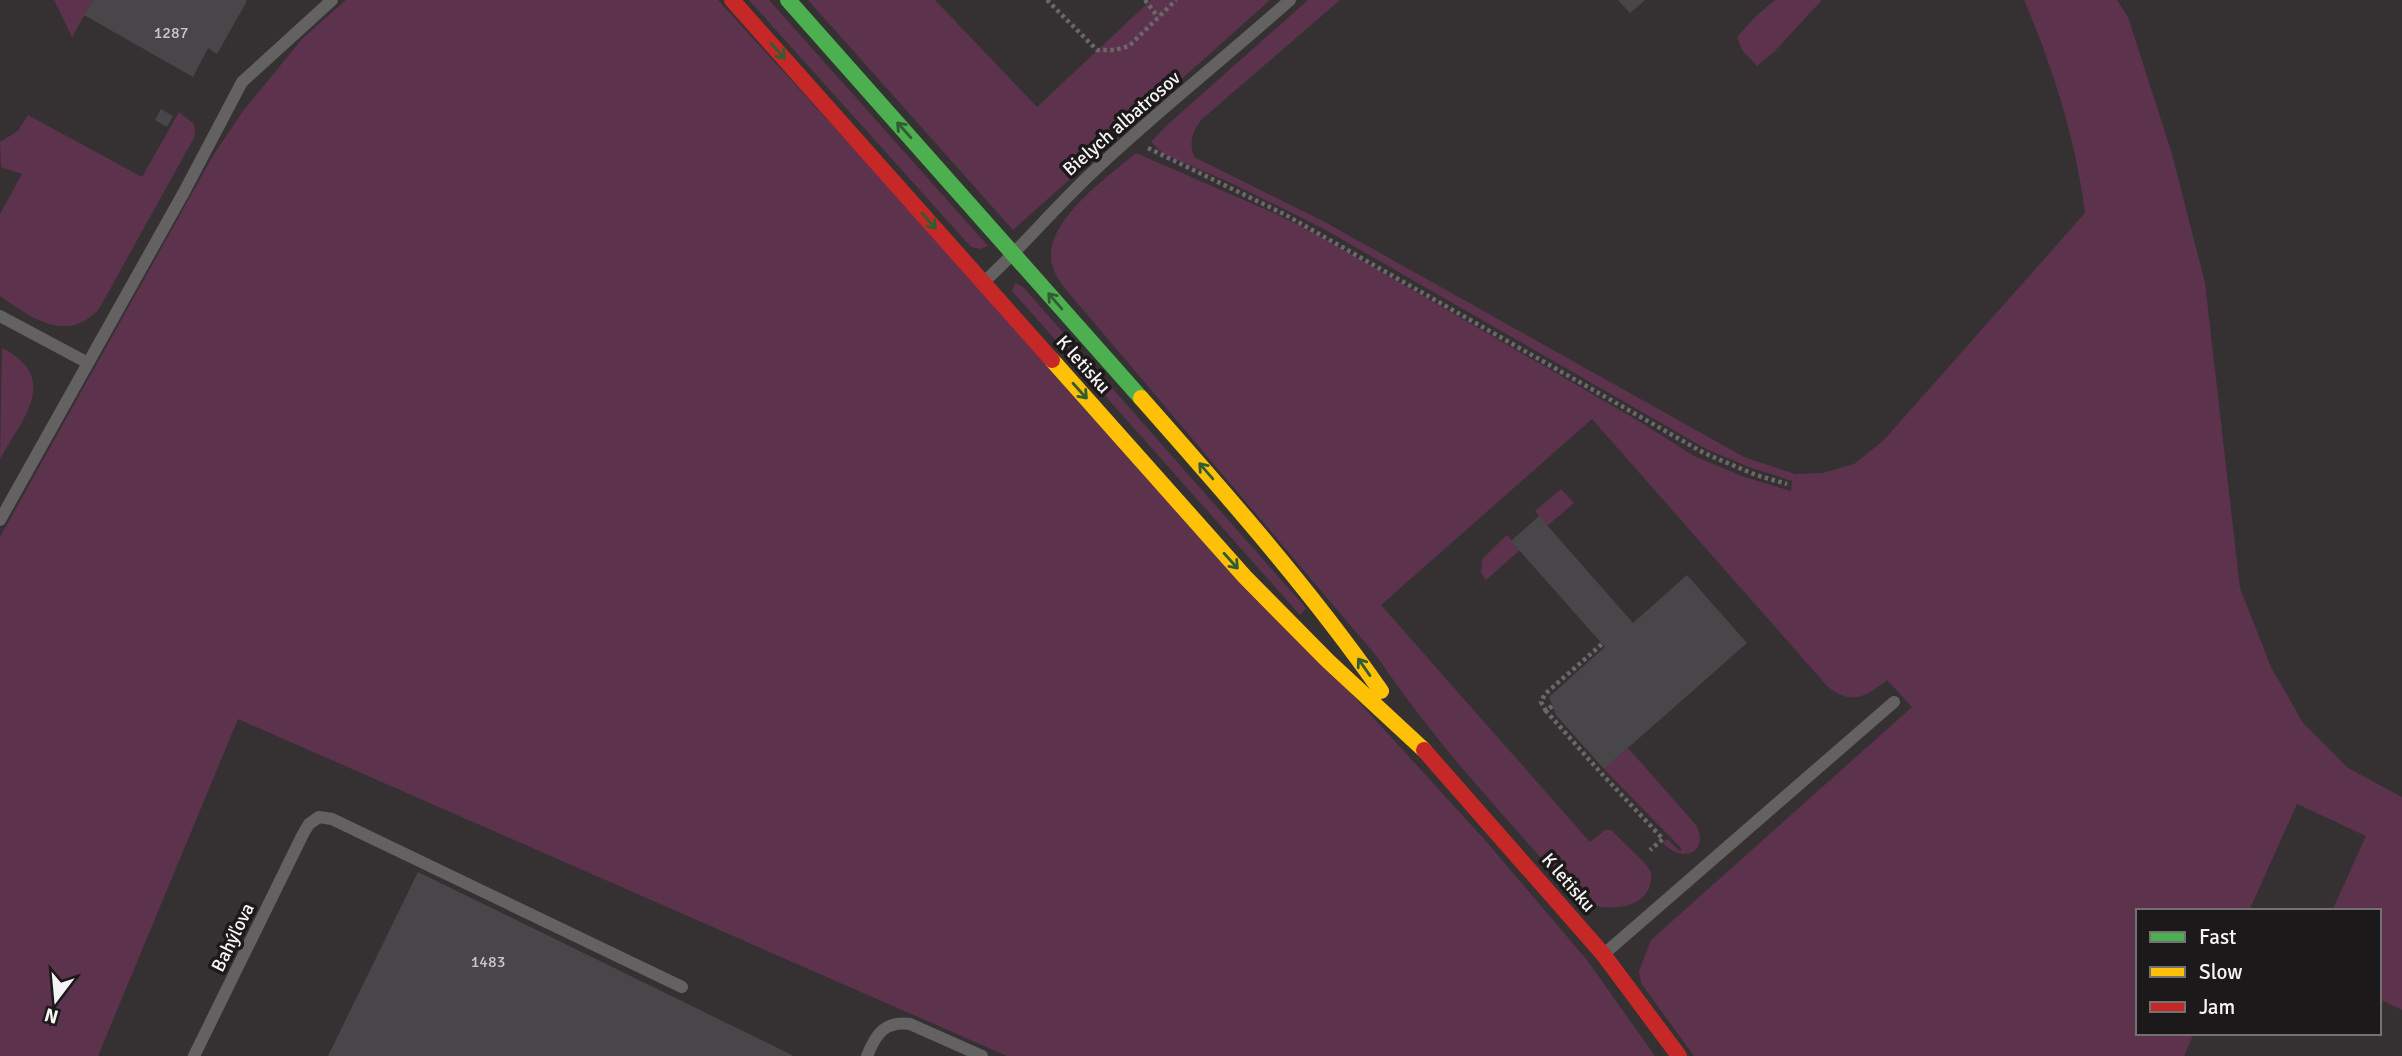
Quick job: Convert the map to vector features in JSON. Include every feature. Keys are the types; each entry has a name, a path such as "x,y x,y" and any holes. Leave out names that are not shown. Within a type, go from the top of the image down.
{"street":[{"name":"K letisku","path":"732,0 1245,578 1328,661 1418,743"},
{"name":"K letisku","path":"788,0 1264,537 1341,634 1418,743 1603,954 1679,1056"}],"lane":[{"path":"0,520 242,82 332,0"},
{"name":"Bielych albatrosov","path":"984,283 1014,254 1044,218 1290,0"},
{"path":"0,316 88,363"},
{"path":"1603,954 1894,702"},
{"name":"Bahýľova","path":"194,1056 303,835 309,824 319,817 332,819 682,987"},
{"path":"867,1056 880,1030 900,1023 910,1024 982,1056"}],"path":[{"path":"1047,0 1097,50 1115,50 1129,46 1176,0"},
{"path":"1145,0 1158,17"},
{"path":"1133,137 1154,153 1284,214 1704,453 1756,475 1787,484"},
{"path":"1602,644 1545,694 1541,702 1601,773 1663,839 1650,850"},
{"path":"1546,711 1552,706"}],"shaded area":[{"path":"54,0 93,0 72,37"},
{"path":"346,0 718,0 1485,840 1587,960 1655,1056 1007,1056 238,719 98,1056 0,1056 0,537 214,154 243,111 302,39"},
{"path":"749,0 769,0 988,246 980,249 971,247"},
{"path":"808,0 935,0 1037,107 1151,0 1270,0 1013,230"},
{"path":"1308,0 1340,0 1201,120 1192,138 1194,157 1323,221 1744,457 1795,474 1823,473 1854,464 1883,441 2085,213 2076,158 2062,105 2024,0 2117,0 2128,17 2172,154 2205,283 2240,588 2271,667 2303,723 2348,768 2402,797 2402,1010 2381,1000 2381,909 2333,909 2366,836 2297,804 2250,909 2136,909 2136,1035 2193,1035 2184,1056 1694,1056 1641,983 1639,971 1651,940 1912,707 1887,680 1858,697 1844,696 1827,686 1592,419 1381,605 1590,842 1605,830 1611,830 1651,872 1650,885 1645,895 1626,906 1601,907 1579,900 1449,752 1378,658 1063,286 1053,268 1051,256 1054,241 1060,226 1083,198 1136,153 1316,234 1637,420 1694,456 1744,477 1791,491 1792,481 1708,450 1324,229 1231,183 1164,154 1151,142"},
{"path":"1775,0 1822,0 1774,52 1757,66 1742,50 1737,37"},
{"path":"179,112 194,124 195,136 99,309 74,325 62,326 37,319 0,296 0,214 22,174 1,167 0,142 18,131 28,115 142,177"},
{"path":"1015,283 1023,287 1306,608 1300,615 1012,291"},
{"path":"2,348 20,360 30,372 33,385 32,399 26,414 0,459"},
{"path":"1561,489 1574,503 1547,526 1535,511"},
{"path":"1507,535 1520,550 1486,580 1481,573 1482,559"},
{"path":"1628,748 1696,825 1700,842 1693,852 1679,853 1663,843 1667,839 1680,851 1682,849 1604,769"}],"building":[{"path":"93,0 247,1 217,54 208,48 193,77 84,15"},
{"path":"1618,0 1645,0 1630,13"},
{"path":"161,109 173,116 167,127 155,120"},
{"path":"1539,516 1633,623 1687,575 1747,643 1604,769 1556,715 1549,697 1605,647 1511,541"},
{"path":"418,872 794,1056 328,1056"}],"traffic: fast":[{"path":"788,0 1141,398"}],"traffic: slow":[{"path":"1052,360 1245,577 1328,661 1424,750"},
{"path":"1141,398 1295,578 1381,691"}],"traffic: jam":[{"path":"732,0 1052,360"},
{"path":"1424,750 1603,954 1679,1056"}]}
